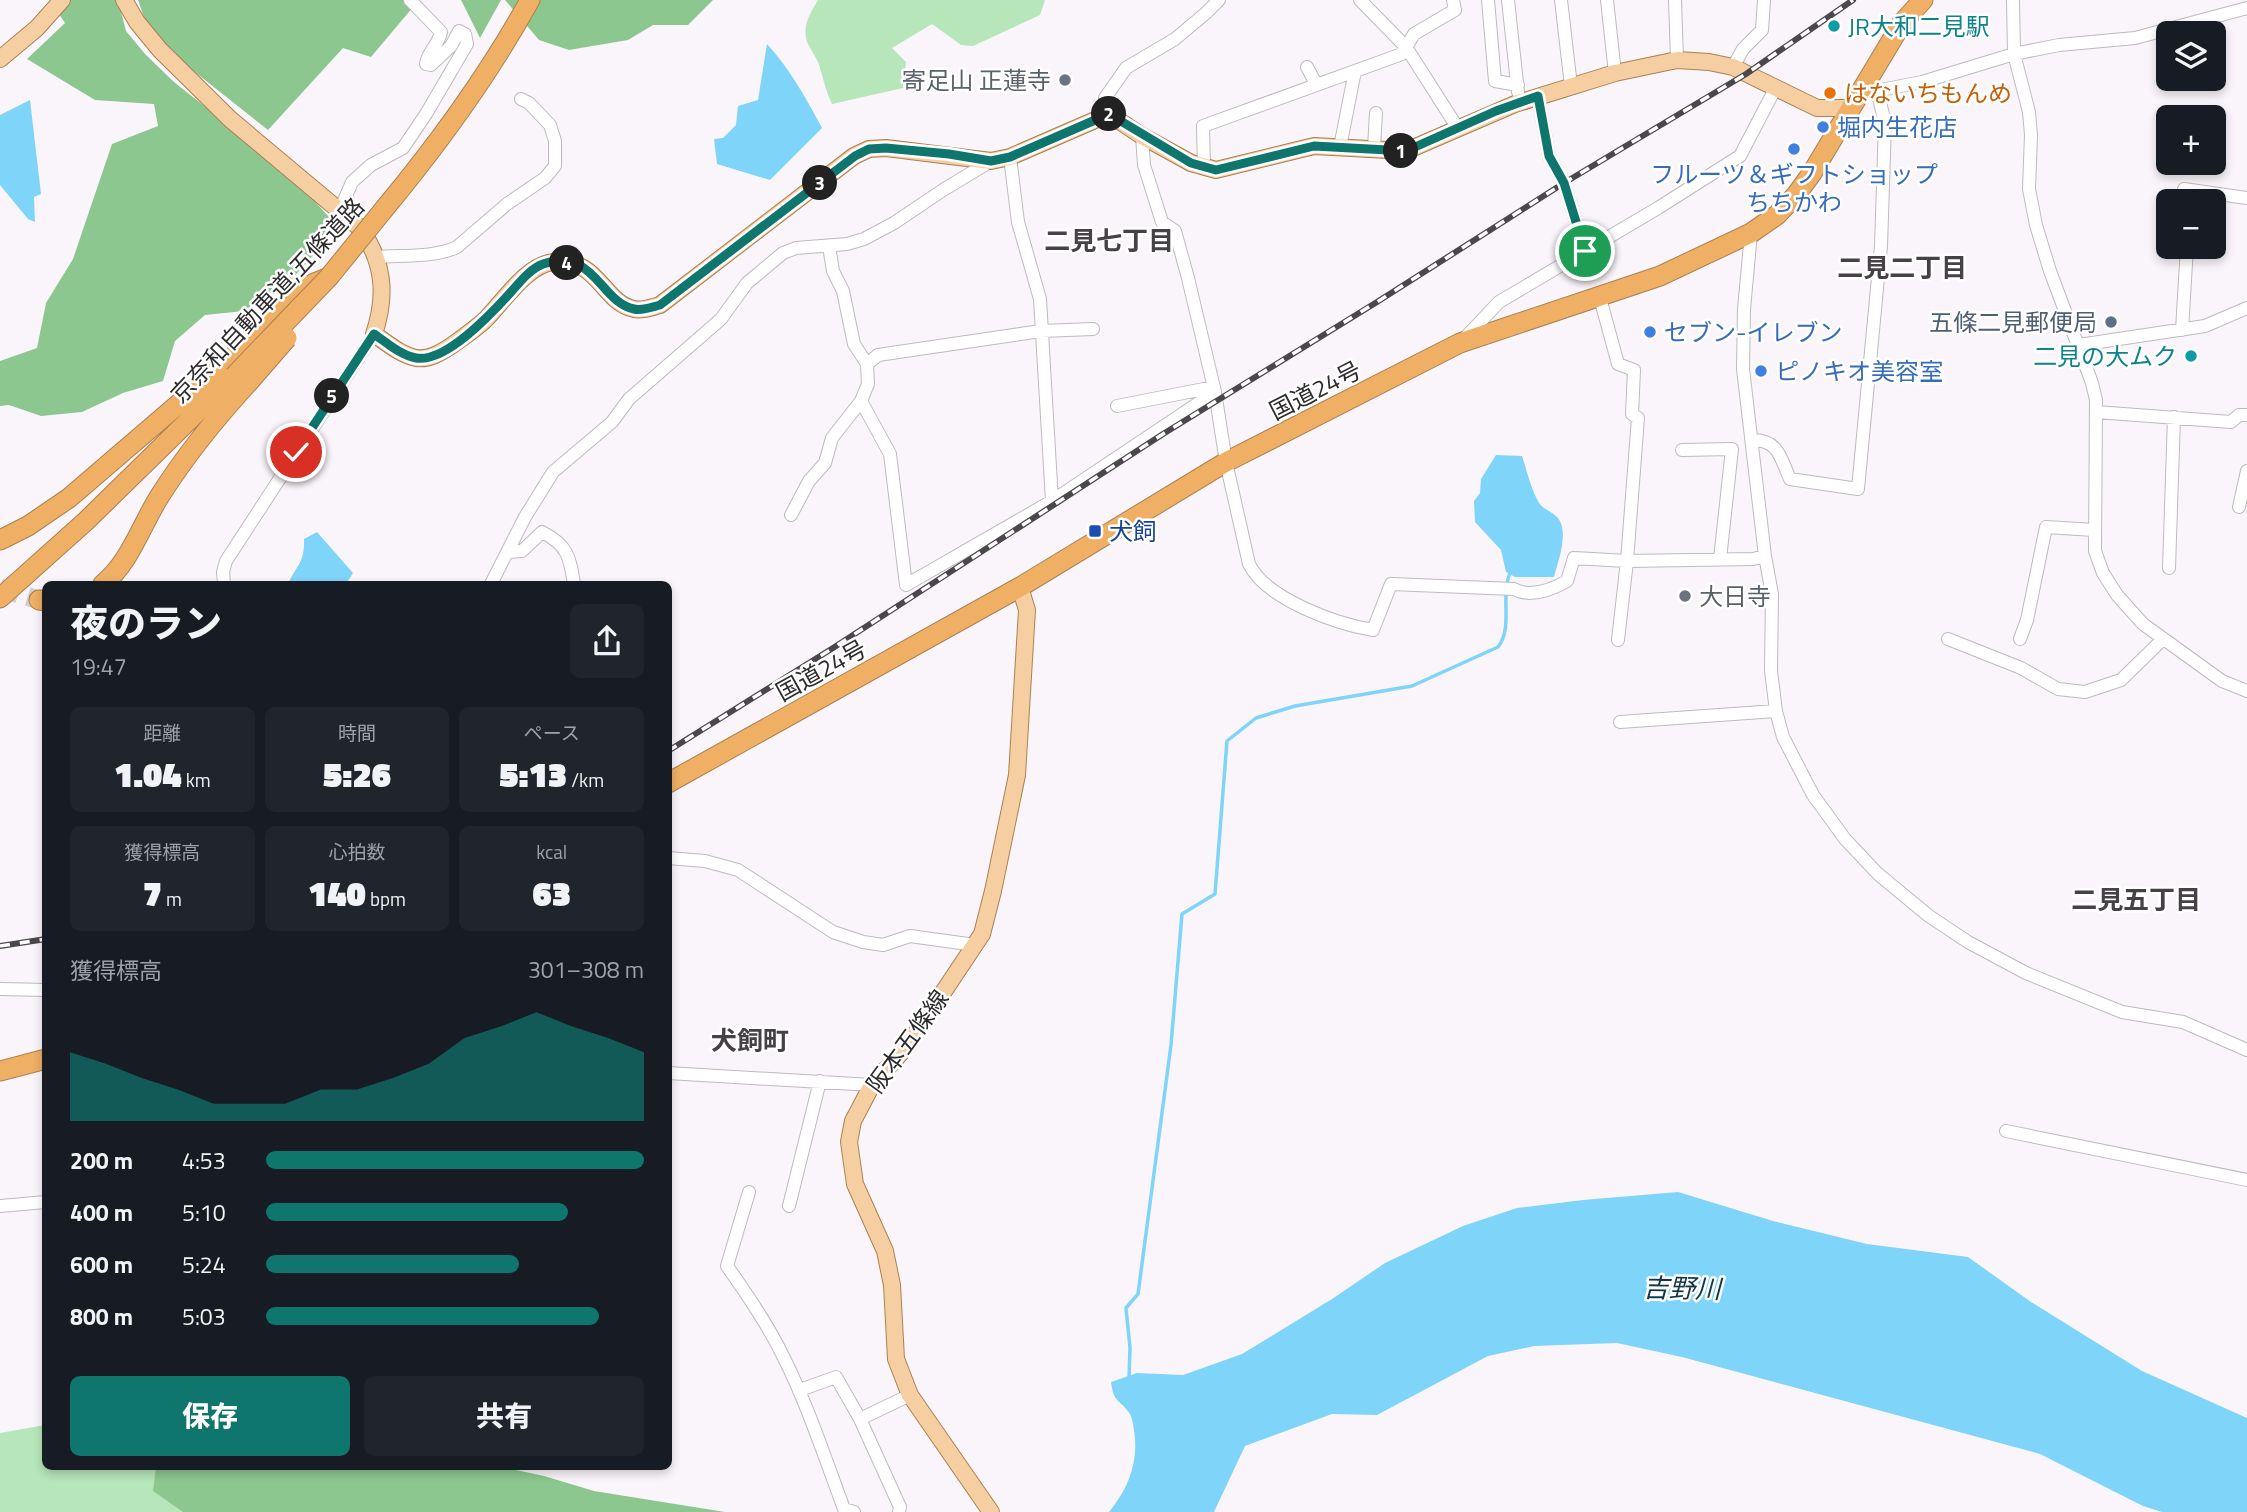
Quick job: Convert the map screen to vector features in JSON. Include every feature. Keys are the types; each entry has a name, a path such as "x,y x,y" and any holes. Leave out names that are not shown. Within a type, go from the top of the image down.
{"highway":[{"name":"京奈和自動車道;五條道路","path":"0,598 86,521 235,375 328,277 431,152 500,51 530,0"},
{"name":"国道24号","path":"672,781 1020,587 1226,462 1460,343 1660,276 1751,233 1777,215 1796,195 1863,98 1902,23 1923,0"},
{"path":"0,540 28,526 69,498 235,375 359,250 379,215"},
{"path":"106,581 116,572 235,375"},
{"path":"0,1071 42,1060"}],"main road":[{"path":"0,59 29,35 62,0"},
{"path":"124,0 136,22 160,50 221,111 360,228 377,257 382,280 383,302 374,334 413,358 422,359 440,353 482,322 530,271 551,262 563,261 586,269 619,302 636,310 660,305 855,156 869,149 911,150 991,161 1010,157 1109,114 1142,136 1204,168 1226,169 1314,146 1406,151 1457,127 1538,96 1615,73 1677,60 1733,67 1817,107 1863,98"},
{"name":"阪本五條線","path":"992,1512 910,1395 896,1359 892,1285 885,1251 855,1184 849,1142 853,1121 872,1085 908,1045 982,934 1017,775 1027,610 1020,587"}],"street":[{"path":"340,210 352,182 370,165 403,148 467,44 466,34 459,31 451,46 431,65 426,64 441,32 410,0"},
{"path":"1109,114 1104,103 1105,97 1126,68 1175,39 1219,0"},
{"path":"1360,0 1406,47 1423,78 1457,127"},
{"path":"1204,168 1203,126 1402,54 1414,34 1455,10 1453,0"},
{"path":"1488,0 1495,81 1517,85"},
{"path":"1508,0 1520,103"},
{"path":"1561,0 1571,86"},
{"path":"1607,0 1615,73"},
{"path":"1675,0 1677,60"},
{"path":"1733,67 1743,49 1762,30 1764,0"},
{"path":"2013,0 2014,54 2029,112 2029,189 2036,225 2050,271 2092,383 2096,412 2095,551 2116,595 2143,624 2222,681 2247,691"},
{"path":"1752,440 1765,440 1774,445 1790,479 1858,489 1881,246 1885,123 1863,98 2014,54 2059,45 2135,38 2247,8"},
{"path":"1307,66 1316,84"},
{"path":"1340,147 1354,71"},
{"path":"1460,343 1499,302 1740,156 1775,89"},
{"path":"1538,96 1549,156 1564,183 1585,251"},
{"path":"377,257 448,252 507,204 545,178 555,166 555,141 550,125 529,103 521,99"},
{"path":"1374,148 1376,113"},
{"path":"1142,136 1143,165 1162,222 1175,231 1215,389 1226,462 1244,544 1253,573 1285,597 1315,614 1373,629 1391,584 1507,589 1523,594 1554,588 1567,581 1574,558 1627,561 1753,559 1765,556"},
{"path":"1010,157 1018,222 1040,299 1052,501"},
{"path":"493,581 524,517 553,472 612,422 629,400 720,319 747,283 783,253 796,248 830,246 864,239 991,161"},
{"path":"2226,195 2247,198"},
{"path":"1751,233 1744,309 1743,369 1772,594 1771,671 1783,737 1813,795 1845,839 1878,874 1929,916 1968,942 2026,973 2122,1012 2183,1022 2247,1050"},
{"path":"791,515 809,481 825,463 832,438 861,401 868,384 867,364 854,344 843,291 833,271 830,246"},
{"path":"2182,330 2186,259"},
{"path":"1600,298 1618,364 1634,370 1632,414 1638,418 1618,640"},
{"path":"2079,345 2205,326 2247,308"},
{"path":"867,364 878,355 1041,331 1093,329"},
{"path":"224,581 226,561 374,334"},
{"path":"1117,406 1215,389"},
{"path":"861,401 890,454 906,585 1052,501 1215,389"},
{"path":"2096,412 2231,422 2239,415 2247,415"},
{"path":"2169,568 2174,417"},
{"path":"1682,450 1732,449 1720,559"},
{"path":"2239,507 2247,471"},
{"path":"2020,639 2027,620 2046,527 2094,530"},
{"path":"508,552 522,551 542,532 552,537 566,551 573,581"},
{"path":"1948,639 2021,668 2059,688 2085,692 2121,680 2163,639"},
{"path":"1620,722 1776,710"},
{"path":"672,858 705,861 738,870 833,932 863,942 883,945 910,936 975,945"},
{"path":"0,989 42,990"},
{"path":"672,1073 872,1085"},
{"path":"789,1206 820,1081"},
{"path":"2006,1131 2247,1180"},
{"path":"749,1192 727,1266 767,1326 800,1390 845,1508 854,1512"},
{"path":"0,1206 42,1202"},
{"path":"800,1390 836,1377 860,1419 900,1507 899,1512"},
{"path":"860,1419 910,1395"}],"green space":[{"path":"66,0 118,0 126,31 146,55 174,82 291,175 338,227 292,279 244,311 205,315 175,341 163,381 123,393 82,412 41,416 9,405 0,406 0,361 37,348 46,303 73,259 112,144 158,126 154,104 95,100 27,59 65,23 59,14"},
{"path":"138,0 419,0 371,57 343,48 268,130 162,46 147,26"},
{"path":"461,0 501,0 480,38"},
{"path":"505,0 713,0 688,25 653,25 628,40 569,50 539,40"},
{"path":"818,0 1045,0 1040,15 973,46 961,45 932,24 892,48 906,62 903,88 832,104 818,62 808,45 805,30"},
{"path":"42,1426 42,1470 175,1470 251,1512 0,1512 0,1433"},
{"path":"156,1470 516,1470 594,1491 725,1512 183,1512 153,1491"}],"water":[{"path":"767,44 804,95 822,128 770,180 717,164 714,139 723,138 736,125 738,106 758,100"},
{"path":"30,100 41,194 34,197 35,222 28,219 0,185 0,115"},
{"path":"1496,455 1522,456 1539,503 1561,523 1562,546 1554,577 1515,577 1506,572 1501,550 1475,522 1474,501 1480,493 1481,479"},
{"path":"317,532 353,573 348,581 290,581 301,559 304,539"},
{"name":"吉野川","path":"1678,1192 1773,1221 1867,1244 1968,1257 2031,1302 2142,1371 2247,1418 2247,1512 2162,1512 2143,1506 2040,1454 1682,1357 1617,1343 1534,1346 1488,1356 1377,1415 1332,1414 1245,1446 1214,1512 1109,1512 1127,1484 1135,1453 1130,1414 1115,1398 1111,1382 1137,1373 1183,1375 1242,1354 1385,1263 1463,1226 1517,1208"}],"waterway":[{"path":"1129,1379 1130,1348 1126,1308 1138,1294 1171,1045 1182,914 1215,894 1227,741 1256,718 1295,706 1412,686 1498,647 1505,630 1506,590 1511,571"}],"tunnel":[{"path":"0,588 39,600"}],"railway":[{"path":"672,749 833,648 1163,434 1564,183 1746,74 1853,0"},
{"path":"0,946 42,940"}],"place":[{"name":"JR大和二見駅","path":"1834,26"},
{"name":"寄足山 正蓮寺","path":"1065,80"},
{"name":"はないちもんめ","path":"1830,93"},
{"name":"堀内生花店","path":"1823,127"},
{"name":"フルーツ＆ギフトショップ ちちかわ","path":"1794,149"},
{"name":"五條二見郵便局","path":"2111,322"},
{"name":"セブン-イレブン","path":"1650,332"},
{"name":"二見の大ムク","path":"2191,356"},
{"name":"ピノキオ美容室","path":"1761,371"},
{"name":"犬飼","path":"1095,531"},
{"name":"大日寺","path":"1685,596"}],"district":[{"name":"二見七丁目","path":"1109,240"},
{"name":"二見二丁目","path":"1902,267"},
{"name":"二見五丁目","path":"2136,899"},
{"name":"犬飼町","path":"750,1040"}],"route":[{"path":"296,452 374,334 413,358 431,357 482,322 530,271 551,262 563,261 586,269 627,307 636,310 660,305 762,225 855,156 869,149 949,154 991,161 1010,157 1109,114 1115,115 1142,136 1191,163 1216,170 1314,146 1406,151 1457,127 1538,96 1549,156 1564,183 1585,251"}]}
